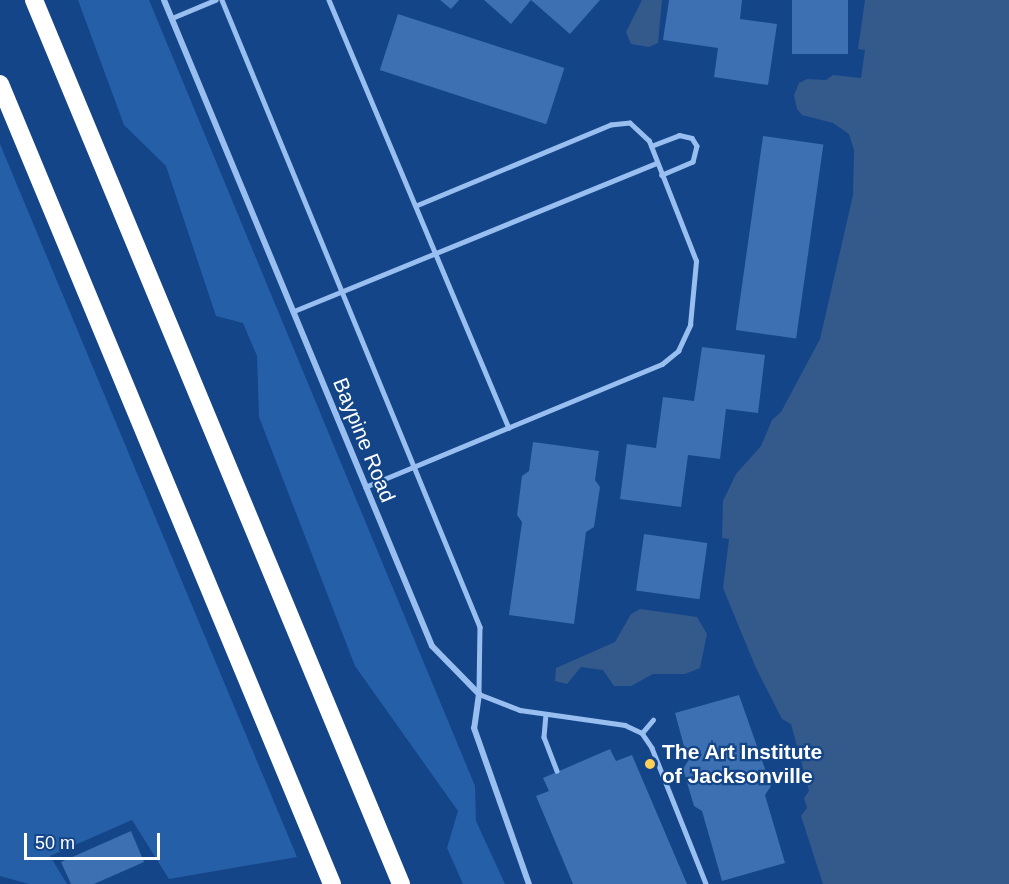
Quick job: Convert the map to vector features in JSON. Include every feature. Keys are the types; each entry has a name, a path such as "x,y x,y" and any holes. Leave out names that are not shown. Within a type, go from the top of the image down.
{"highway":[{"path":"34,0 401,884"},
{"path":"0,84 332,884"}],"street":[{"name":"Baypine Road","path":"164,0 432,646 479,694"},
{"path":"479,694 474,728 529,884"}],"lane":[{"path":"172,18 215,0"},
{"path":"222,0 344,291 480,627 479,694 520,710 625,725 642,733 652,748 706,884"},
{"path":"329,0 509,428"},
{"path":"365,487 656,367 678,351 689,329 696,264 651,146 635,126 615,124 416,206"},
{"path":"651,146 679,135 692,138 697,146 693,162 662,175"},
{"path":"294,311 657,163"},
{"path":"546,714 544,737 558,771"},
{"path":"642,733 652,720"}],"shaded area":[{"path":"78,0 149,0 475,786 476,821 505,884 463,884 447,848 458,811 355,666 259,417 257,356 243,323 216,316 166,166 124,125"},
{"path":"642,0 662,0 658,43 649,47 631,44 626,32"},
{"path":"865,0 1009,0 1009,884 823,884 801,816 807,808 804,798 809,791 791,724 782,719 756,668 723,588 729,539 722,538 723,501 736,474 761,446 772,420 781,412 820,339 853,195 854,150 849,134 833,123 802,115 797,109 794,95 799,83 807,79 826,80 833,75 861,78 865,50 858,49"},
{"path":"0,144 297,857 169,879 132,820 50,856 67,884 29,884 0,876"},
{"path":"640,609 697,617 707,634 700,668 685,674 653,674 631,686 614,686 603,670 581,667 567,684 555,681 556,668 615,642 631,614"}],"building":[{"path":"440,0 459,0 451,9"},
{"path":"484,0 531,0 511,24"},
{"path":"531,0 600,0 570,34"},
{"path":"669,0 742,0 740,19 777,24 768,85 714,77 718,48 663,40"},
{"path":"792,0 848,0 848,54 792,54"},
{"path":"398,14 564,68 546,124 380,70"},
{"path":"763,136 823,144 796,339 736,330"},
{"path":"702,347 765,355 758,413 726,409 720,459 688,455 681,507 620,499 627,444 656,448 663,397 694,401"},
{"path":"533,442 599,451 595,480 600,487 594,527 586,532 574,624 509,615 522,522 517,515 522,476 529,471"},
{"path":"644,534 707,543 699,599 636,590"},
{"path":"739,695 771,786 765,795 785,863 722,881 702,811 694,806 683,769 688,761 675,713"},
{"path":"610,749 616,761 632,755 687,884 573,884 536,796 549,791 543,778"},
{"path":"131,831 144,862 94,884 71,884 61,862"}],"place":[{"name":"The Art Institute of Jacksonville","path":"650,764"}]}
